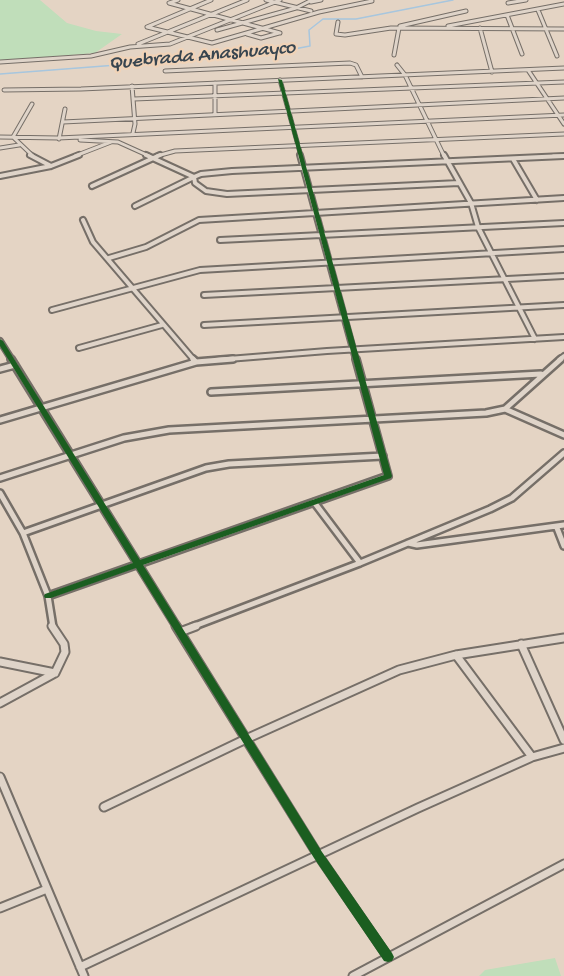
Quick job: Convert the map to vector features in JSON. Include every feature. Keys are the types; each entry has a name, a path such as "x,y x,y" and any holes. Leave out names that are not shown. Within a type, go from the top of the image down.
{"street":[{"path":"178,0 170,3 280,33 261,38 245,34"},
{"path":"212,0 147,27 187,39 212,43 304,16 374,1"},
{"path":"0,62 91,56 130,46 247,0"},
{"path":"266,0 306,12 304,16"},
{"path":"130,46 164,45 187,39 279,0"},
{"path":"203,32 321,0"},
{"path":"352,0 374,1"},
{"path":"508,3 526,0"},
{"path":"430,28 564,4"},
{"path":"294,8 311,11"},
{"path":"538,10 557,56"},
{"path":"338,22 336,34 338,35 391,28 466,11"},
{"path":"507,15 522,54"},
{"path":"391,28 564,29"},
{"path":"394,55 399,28"},
{"path":"480,28 492,72"},
{"path":"165,71 350,63 356,65 362,76"},
{"path":"397,65 405,75 435,140 471,203 478,227 535,339"},
{"path":"4,90 81,89 564,68"},
{"path":"528,70 564,124"},
{"path":"48,596 388,476 280,80"},
{"path":"134,99 213,98 564,82"},
{"path":"215,83 213,98 215,114"},
{"path":"132,86 133,133"},
{"path":"63,122 564,98"},
{"path":"13,137 32,104"},
{"path":"58,138 65,109"},
{"path":"58,138 564,115"},
{"path":"92,186 162,154 175,151 564,134"},
{"path":"0,137 113,142 194,177"},
{"path":"13,137 27,154 51,166"},
{"path":"0,176 51,166 113,142"},
{"path":"0,148 19,145"},
{"path":"135,206 201,174 564,156"},
{"path":"513,159 537,200"},
{"path":"194,177 195,183 201,188 220,194 459,183"},
{"path":"109,258 146,247 199,220 564,198"},
{"path":"83,220 93,242 196,362"},
{"path":"220,240 564,223"},
{"path":"52,310 200,270 564,249"},
{"path":"204,295 564,276"},
{"path":"204,325 564,305"},
{"path":"79,348 162,325"},
{"path":"0,420 196,362 284,354 564,337"},
{"path":"0,340 318,855 388,957"},
{"path":"505,409 541,374 564,356"},
{"path":"0,369 15,364"},
{"path":"212,392 541,374"},
{"path":"0,478 124,438 169,430 486,412 505,409 564,435"},
{"path":"180,632 461,522 512,498 564,453"},
{"path":"23,533 207,468 229,464 383,456"},
{"path":"0,493 23,533 48,596 51,625 64,645 65,652 55,673 0,703"},
{"path":"314,502 360,563"},
{"path":"407,543 417,545 448,539 561,526 564,546"},
{"path":"105,807 246,739 399,670 456,655 564,638"},
{"path":"521,644 564,740"},
{"path":"456,655 532,757"},
{"path":"0,662 55,673"},
{"path":"80,967 532,757 564,748"},
{"path":"0,777 84,976"},
{"path":"353,976 564,864"},
{"path":"0,908 47,888"}],"green space":[{"path":"0,0 40,0 67,23 96,31 122,34 95,53 0,61"},
{"path":"555,958 561,976 479,976 485,970"}],"waterway":[{"name":"Quebrada Anashuayco","path":"0,74 273,53 310,46 309,30 323,19 356,19 453,0"}],"cycle path":[{"path":"48,596 388,476 280,80"},
{"path":"0,341 318,855 388,957"}]}
